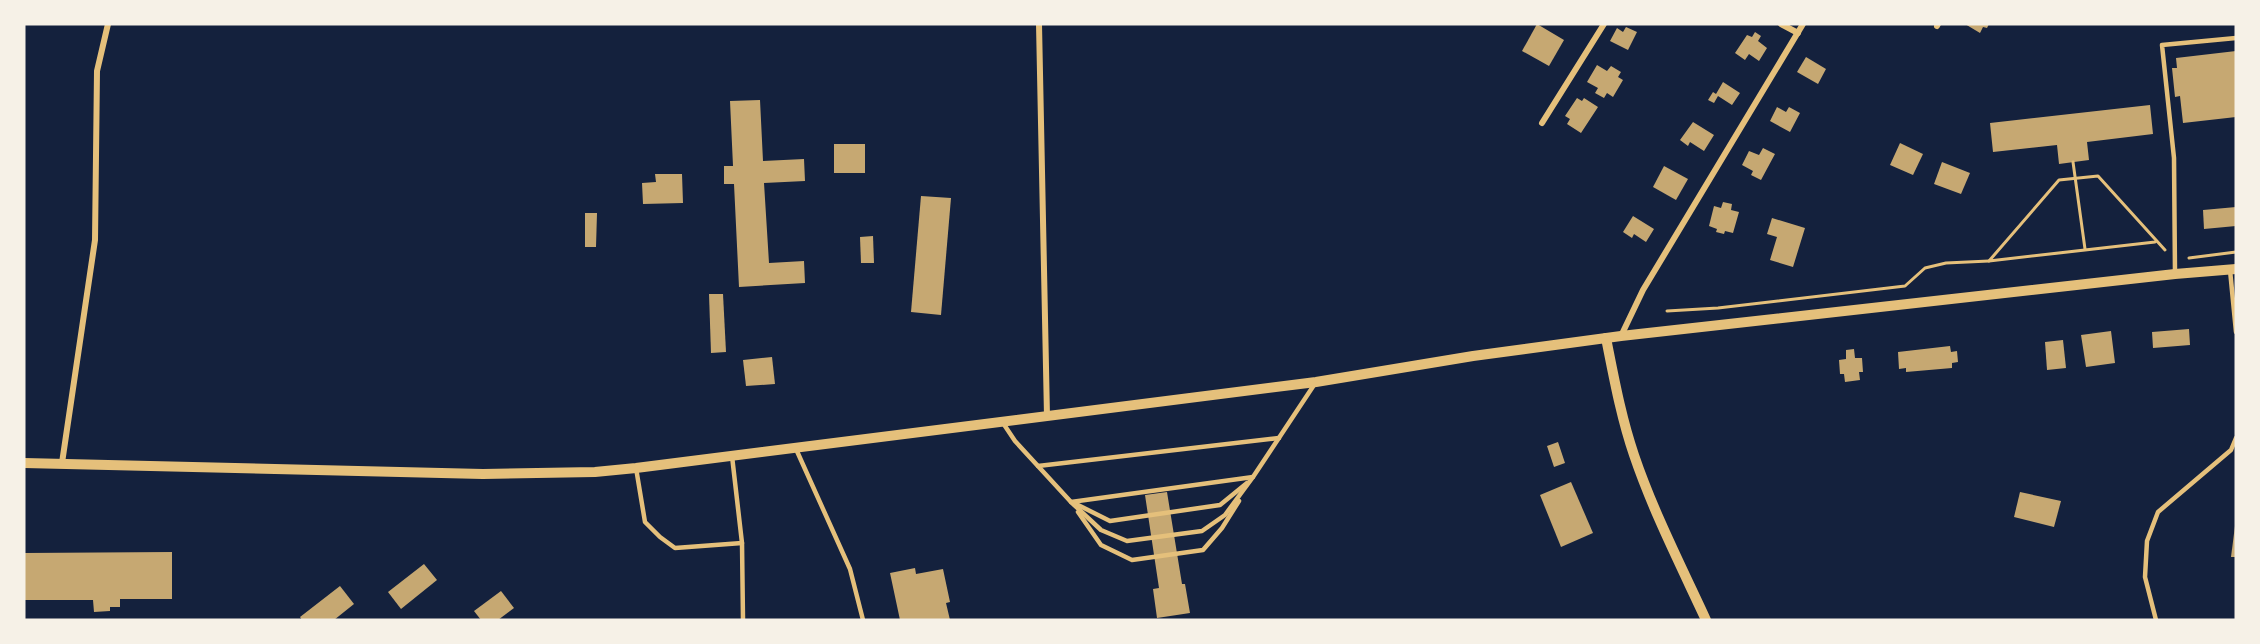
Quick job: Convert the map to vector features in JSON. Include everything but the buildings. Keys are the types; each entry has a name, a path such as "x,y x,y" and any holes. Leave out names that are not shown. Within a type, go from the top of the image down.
{"street":[{"path":"62,463 95,240 98,71 108,24"},
{"path":"1039,24 1047,416"},
{"path":"1542,123 1604,24"},
{"path":"1781,24 1798,33"},
{"path":"1621,336 1643,290 1803,24"},
{"path":"24,463 483,474 595,472 796,449 1316,382 1473,356 1621,336 2175,274 2233,270"},
{"path":"1606,338 1619,406 1634,456 1706,620"}],"lane":[{"path":"2175,274 2174,158 2162,45 2236,38"},
{"path":"2233,270 2236,332"},
{"path":"1071,502 1101,545 1132,560 1203,550 1222,528 1316,382"},
{"path":"1003,423 1015,441 1071,502 1101,530 1127,542 1202,531 1225,515 1253,477"},
{"path":"1038,466 1279,438"},
{"path":"2156,620 2145,577 2147,541 2158,512 2231,450 2236,438"},
{"path":"796,449 850,569 863,620"},
{"path":"732,456 742,543 742,620"},
{"path":"636,468 645,522 675,548 742,543"},
{"path":"1071,502 1253,477"},
{"path":"1071,502 1110,521 1220,505 1253,477"}],"path":[{"path":"2073,162 2085,249"},
{"path":"1989,261 2059,180 2098,176 2155,242 2175,260 2236,252"},
{"path":"1667,311 1718,308 1905,286 1925,268 1946,263 1989,261 2155,242"}]}
